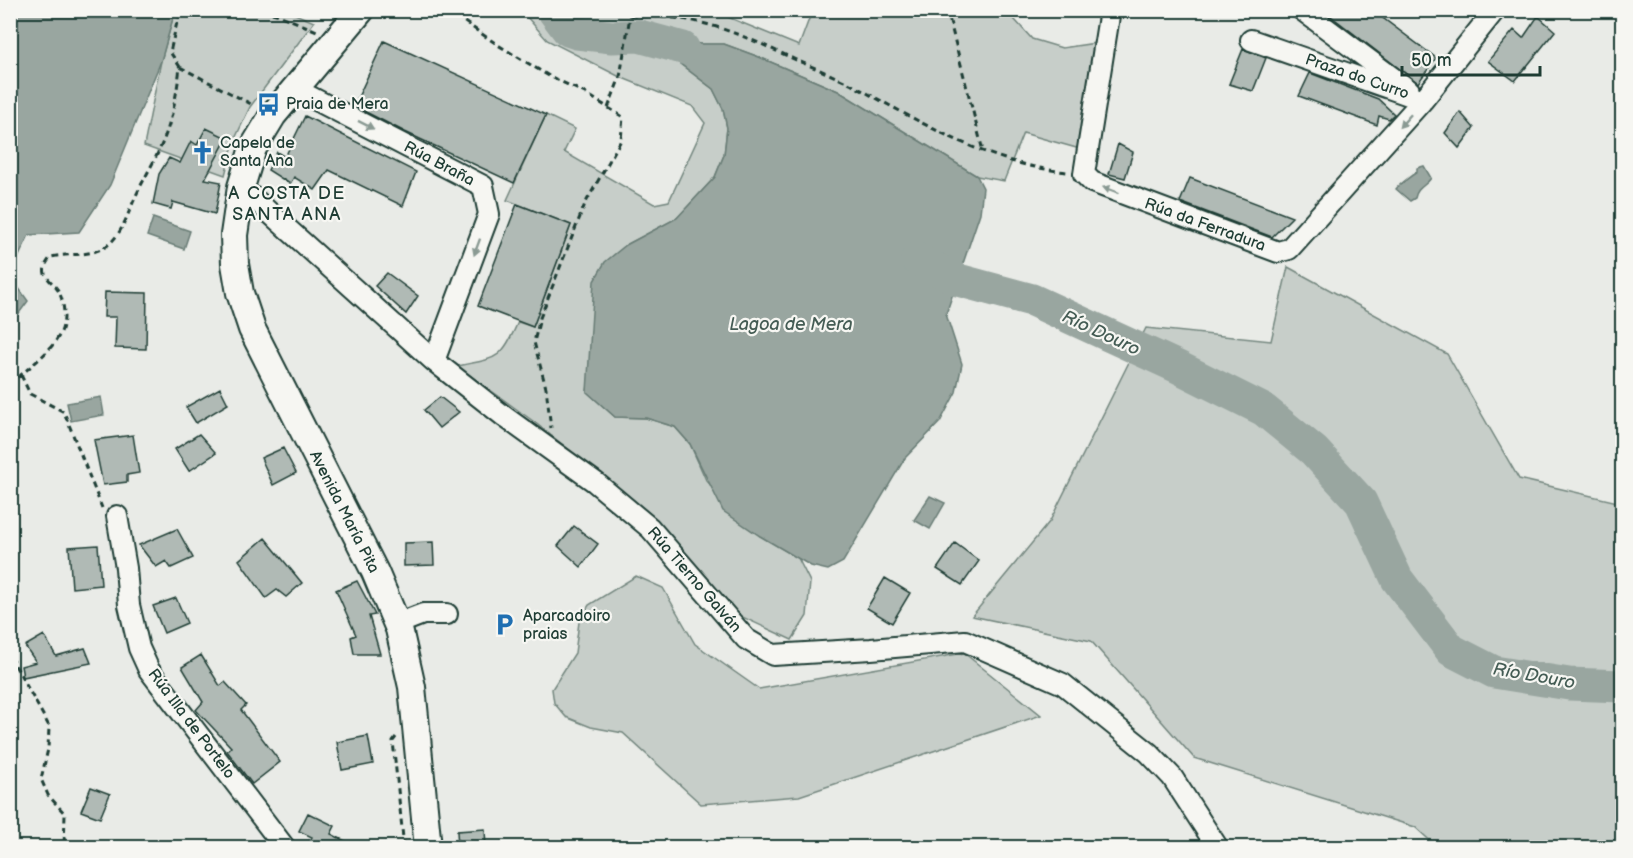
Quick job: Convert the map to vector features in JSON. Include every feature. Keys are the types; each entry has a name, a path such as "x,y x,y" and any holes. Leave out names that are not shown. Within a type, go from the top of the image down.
{"main road":[{"name":"Avenida María Pita","path":"361,10 273,116 252,148 241,187 234,235 235,264 240,293 252,329 375,572 397,624 412,687 428,848"}],"street":[{"path":"1084,174 1110,10"},
{"name":"Praza do Curro","path":"1302,10 1423,100"},
{"name":"Rúa da Ferradura","path":"1084,174 1092,182 1278,252 1289,249 1423,100 1495,10"},
{"name":"Praza do Curro","path":"1251,40 1423,100"},
{"name":"Rúa Braña","path":"295,89 483,186 489,214 434,361"},
{"name":"Rúa Tierno Galván","path":"241,187 434,361 505,417 595,482 650,528 746,639 773,654 965,641 987,650 1063,684 1149,753 1172,777 1218,848"},
{"name":"Rúa Illa de Portelo","path":"117,516 126,568 129,605 139,648 149,670 285,848"},
{"path":"397,624 423,614 447,614"}],"path":[{"path":"180,10 170,52 180,67 258,107"},
{"path":"262,10 321,33"},
{"path":"447,10 498,45 623,117 621,140 585,204 540,318 534,342 546,388 551,428"},
{"path":"608,108 623,62 630,16 626,10"},
{"path":"947,10 983,152"},
{"path":"670,18 673,11"},
{"path":"630,16 697,22 751,39 851,85 925,125 983,152 1008,161 1043,169 1084,174"},
{"path":"10,384 47,351 60,334 64,324 60,293 45,273 45,264 51,257 92,252 105,247 120,231 164,140 174,108 180,67"},
{"path":"21,375 30,394 64,412 107,520 117,516"},
{"path":"10,656 49,726 48,748 41,779 48,795 65,814 64,848"},
{"path":"397,735 393,741 404,848"}],"shaded area":[{"path":"175,11 288,11 314,22 250,107 234,141 225,175 144,146 161,61"},
{"path":"507,11 713,11 799,46 812,11 987,11 1014,19 1032,39 1062,48 1096,43 1080,149 1023,133 1004,181 977,176 838,91 759,57 724,44 700,44 656,32 640,32 639,41 663,51 713,89 723,109 727,128 724,155 715,177 677,218 626,245 590,371 587,392 615,417 646,418 675,427 690,444 706,480 760,536 798,558 810,582 807,616 792,640 723,608 621,491 533,421 457,366 496,356 507,344 518,322 533,327 571,225 507,200 546,115 575,129 564,152 654,204 669,201 705,123 692,106 620,77 547,40 526,16"},
{"path":"1288,267 1447,354 1519,479 1622,503 1622,847 1437,847 1415,827 1194,758 1091,641 972,616 1050,521 1146,328 1271,341"},
{"path":"636,576 663,588 695,644 759,689 964,653 1041,715 799,796 701,804 623,733 591,727 566,717 554,703 552,689 575,653 579,622 589,605"}],"water":[{"path":"11,10 175,11 161,61 110,185 79,232 29,235 11,273"},
{"name":"Lagoa de Mera","path":"640,32 656,32 700,44 724,44 838,91 977,176 983,188 980,213 946,314 962,364 956,392 940,422 905,458 843,562 828,570 811,566 723,511 690,444 675,427 646,418 615,417 587,392 594,281 605,262 626,245 677,218 715,177 724,155 727,128 723,109 713,89 663,51 638,41"},
{"path":"1424,166 1431,178 1410,201 1396,189 1417,172 1417,168"},
{"path":"153,218 190,231 184,249 147,236"},
{"path":"10,276 28,301 11,324 10,324"},
{"path":"101,397 104,415 71,421 67,403"},
{"path":"930,496 945,503 930,529 914,520"}],"building":[{"path":"1323,10 1372,10 1436,58 1418,83"},
{"path":"1538,16 1555,31 1515,81 1488,61 1514,30 1523,38"},
{"path":"384,41 546,115 514,183 354,106"},
{"path":"1243,49 1266,58 1253,91 1229,84"},
{"path":"1310,73 1378,99 1394,114 1389,119 1379,116 1377,125 1299,96"},
{"path":"1460,112 1474,128 1459,148 1445,133"},
{"path":"305,116 416,172 403,206 329,170 315,190 294,177 290,184 268,170 277,152 285,157"},
{"path":"206,128 227,138 205,179 221,182 215,214 173,202 171,209 153,204 159,174 169,158 180,163 191,141 197,145"},
{"path":"1118,144 1133,152 1125,178 1109,174"},
{"path":"1190,178 1292,217 1272,237 1180,202"},
{"path":"517,204 571,225 533,327 478,306"},
{"path":"387,273 418,296 406,314 375,286"},
{"path":"105,292 147,293 146,349 115,348 116,317 104,317"},
{"path":"220,388 228,404 196,423 186,407"},
{"path":"440,397 459,412 439,428 424,410"},
{"path":"199,434 216,453 189,471 175,449"},
{"path":"133,435 139,473 127,475 127,482 103,485 94,440"},
{"path":"283,448 296,473 273,485 261,458"},
{"path":"574,526 598,544 581,567 558,546"},
{"path":"177,529 193,558 171,568 166,561 156,567 139,545"},
{"path":"265,538 302,583 286,597 277,590 266,598 239,560"},
{"path":"433,542 434,565 404,566 404,543"},
{"path":"955,543 979,561 962,585 937,569"},
{"path":"98,545 101,585 72,588 69,547"},
{"path":"885,578 910,593 892,623 867,608"},
{"path":"357,581 375,615 369,616 380,654 354,654 351,637 356,635 336,590"},
{"path":"176,598 187,623 164,633 153,606"},
{"path":"44,635 56,656 85,648 91,663 23,677 21,666 36,662 25,646"},
{"path":"201,655 220,686 225,682 246,705 241,710 280,762 252,784 227,751 231,747 196,710 203,702 182,667"},
{"path":"368,736 373,764 342,770 337,742"},
{"path":"91,787 110,794 100,818 81,811"},
{"path":"308,813 335,826 331,834 359,848 306,848 312,837 299,831"},
{"path":"485,829 486,848 458,848 457,831"}],"waterway":[{"name":"Río Douro","path":"553,10 568,30 577,33 612,37 639,36 683,48"},
{"name":"Río Douro","path":"917,259 958,280 1032,300 1178,367 1264,410 1314,451 1361,502 1397,579 1451,650 1494,672 1569,684 1622,686"}],"place":[{"name":"Praia de Mera","path":"268,104"},
{"name":"Capela de Santa Ana","path":"202,152"},
{"name":"Aparcadoiro praias","path":"505,625"}],"district":[{"name":"A COSTA DE SANTA ANA","path":"287,203"}]}
